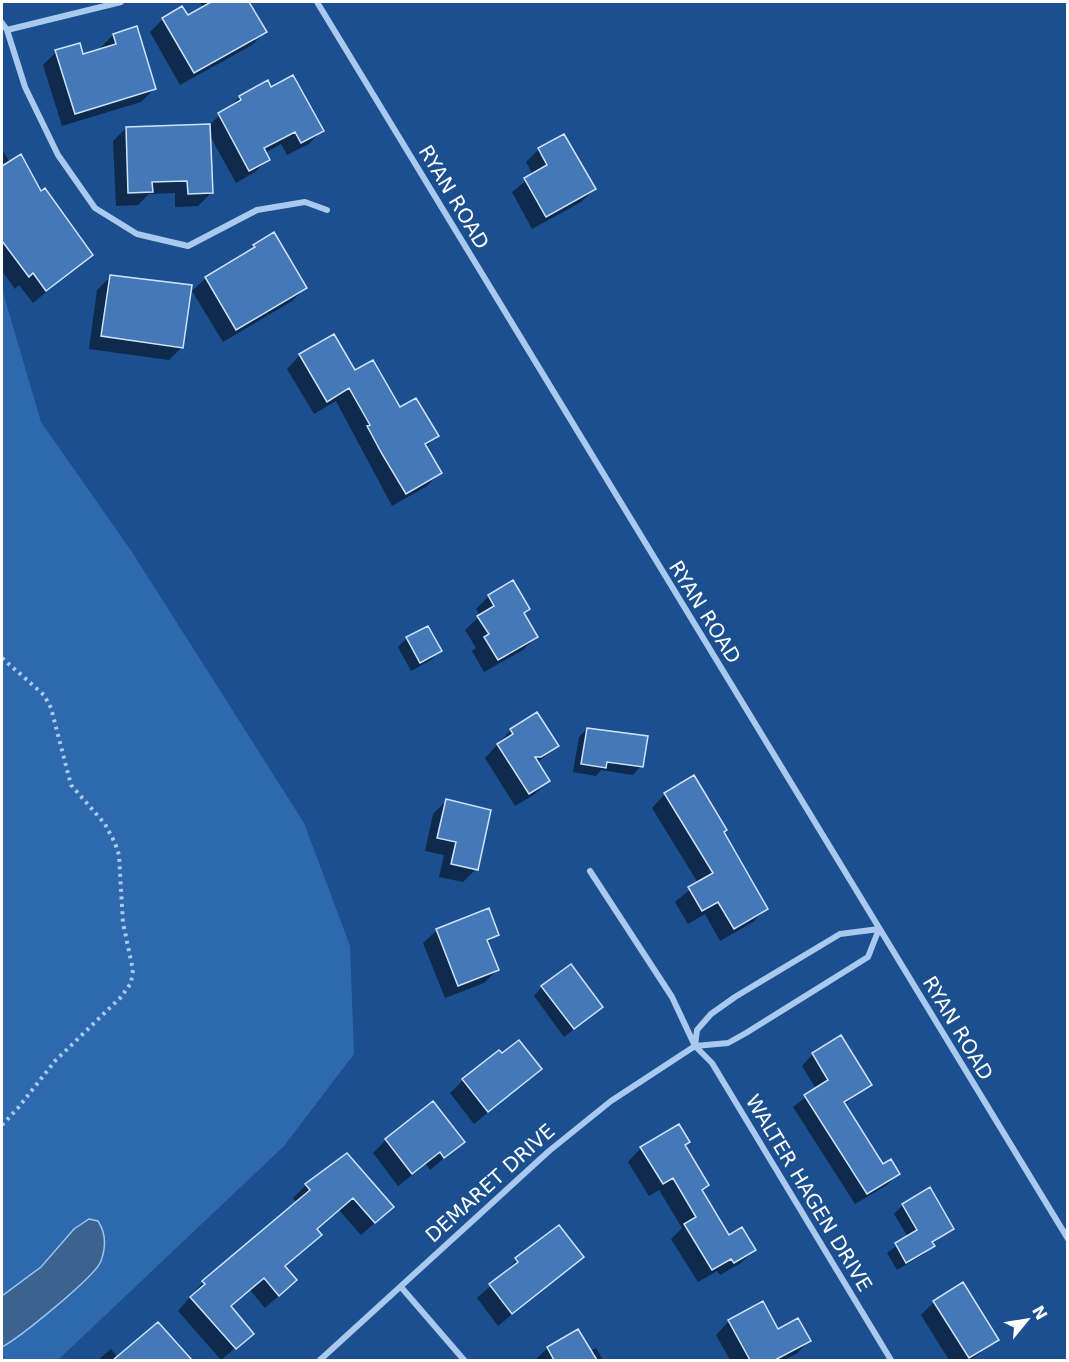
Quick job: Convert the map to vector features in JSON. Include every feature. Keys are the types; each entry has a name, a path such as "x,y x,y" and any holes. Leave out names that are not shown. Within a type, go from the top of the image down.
{"street":[{"path":"7,30 121,2"},
{"name":"RYAN ROAD","path":"317,2 1068,1239"},
{"path":"2,23 7,30 25,87 58,155 94,208 137,234 188,246 257,210 305,202 327,210"},
{"name":"WALTER HAGEN DRIVE","path":"590,871 672,997 695,1046 712,1063 891,1360"},
{"path":"695,1046 697,1030 711,1014 735,997 840,934 879,929"},
{"name":"DEMARET DRIVE","path":"320,1360 549,1151 611,1101 695,1046 728,1043 868,957 879,929"},
{"path":"401,1287 464,1360"}],"path":[{"path":"2,658 44,695 51,708 70,785 105,824 115,843 119,855 123,923 133,970 130,983 121,997 55,1061 2,1125"}],"shaded area":[{"path":"2,289 41,422 132,552 304,823 350,946 354,1054 284,1146 58,1360 2,1360"},
{"path":"89,1219 98,1221 104,1235 103,1256 96,1269 56,1307 2,1347 2,1296 41,1267 74,1229"}],"building":[{"path":"211,2 249,2 267,32 194,73 162,18 182,6 188,15"},
{"path":"137,26 156,89 75,114 55,50 80,43 83,54 116,44 113,34"},
{"path":"293,75 324,131 301,143 295,132 264,148 270,160 249,171 218,113 241,100 239,96 268,80 271,87"},
{"path":"210,124 213,193 188,194 187,181 152,182 153,192 128,193 126,127"},
{"path":"564,134 596,189 546,217 524,178 547,165 538,148"},
{"path":"21,154 41,191 45,188 93,255 46,291 33,273 29,277 2,241 2,166"},
{"path":"274,232 307,288 236,330 205,277 255,247 253,245"},
{"path":"110,275 192,285 183,348 101,336"},
{"path":"334,334 355,370 373,360 400,407 416,398 439,436 425,444 442,473 406,494 382,454 367,426 370,425 349,388 327,402 299,354"},
{"path":"513,580 530,609 524,613 538,637 498,660 484,637 489,634 477,616 494,606 488,595"},
{"path":"428,626 442,651 420,663 406,637"},
{"path":"537,712 559,746 541,757 535,757 550,781 529,794 497,744 513,734 510,729"},
{"path":"587,728 648,736 643,767 607,762 606,768 581,764"},
{"path":"694,775 727,830 724,832 768,909 734,929 718,902 702,911 688,887 713,873 664,793"},
{"path":"446,799 491,810 478,870 451,864 456,842 437,838"},
{"path":"489,908 499,935 487,940 499,970 458,986 436,929"},
{"path":"571,964 603,1007 574,1029 541,986"},
{"path":"841,1035 872,1085 844,1102 883,1164 891,1159 900,1174 867,1194 804,1095 828,1080 812,1053"},
{"path":"519,1040 542,1069 488,1112 462,1079 499,1050 502,1053"},
{"path":"433,1101 465,1142 444,1158 440,1152 412,1174 385,1139"},
{"path":"679,1124 690,1142 685,1145 709,1185 702,1190 729,1235 742,1227 756,1250 734,1263 731,1259 712,1270 684,1224 696,1217 673,1178 663,1184 640,1147"},
{"path":"347,1153 394,1207 375,1223 353,1198 317,1229 322,1235 285,1266 297,1280 279,1296 264,1278 231,1306 254,1334 236,1349 190,1297 205,1284 202,1281 310,1190 305,1184"},
{"path":"930,1187 954,1229 932,1242 935,1246 906,1263 895,1243 917,1230 902,1204"},
{"path":"559,1225 584,1257 512,1314 489,1284 518,1262 515,1258"},
{"path":"963,1282 999,1340 969,1358 933,1301"},
{"path":"763,1301 778,1329 798,1318 811,1341 775,1360 750,1360 728,1320"},
{"path":"158,1322 192,1360 113,1360"},
{"path":"578,1329 597,1360 554,1360 547,1347"}]}
